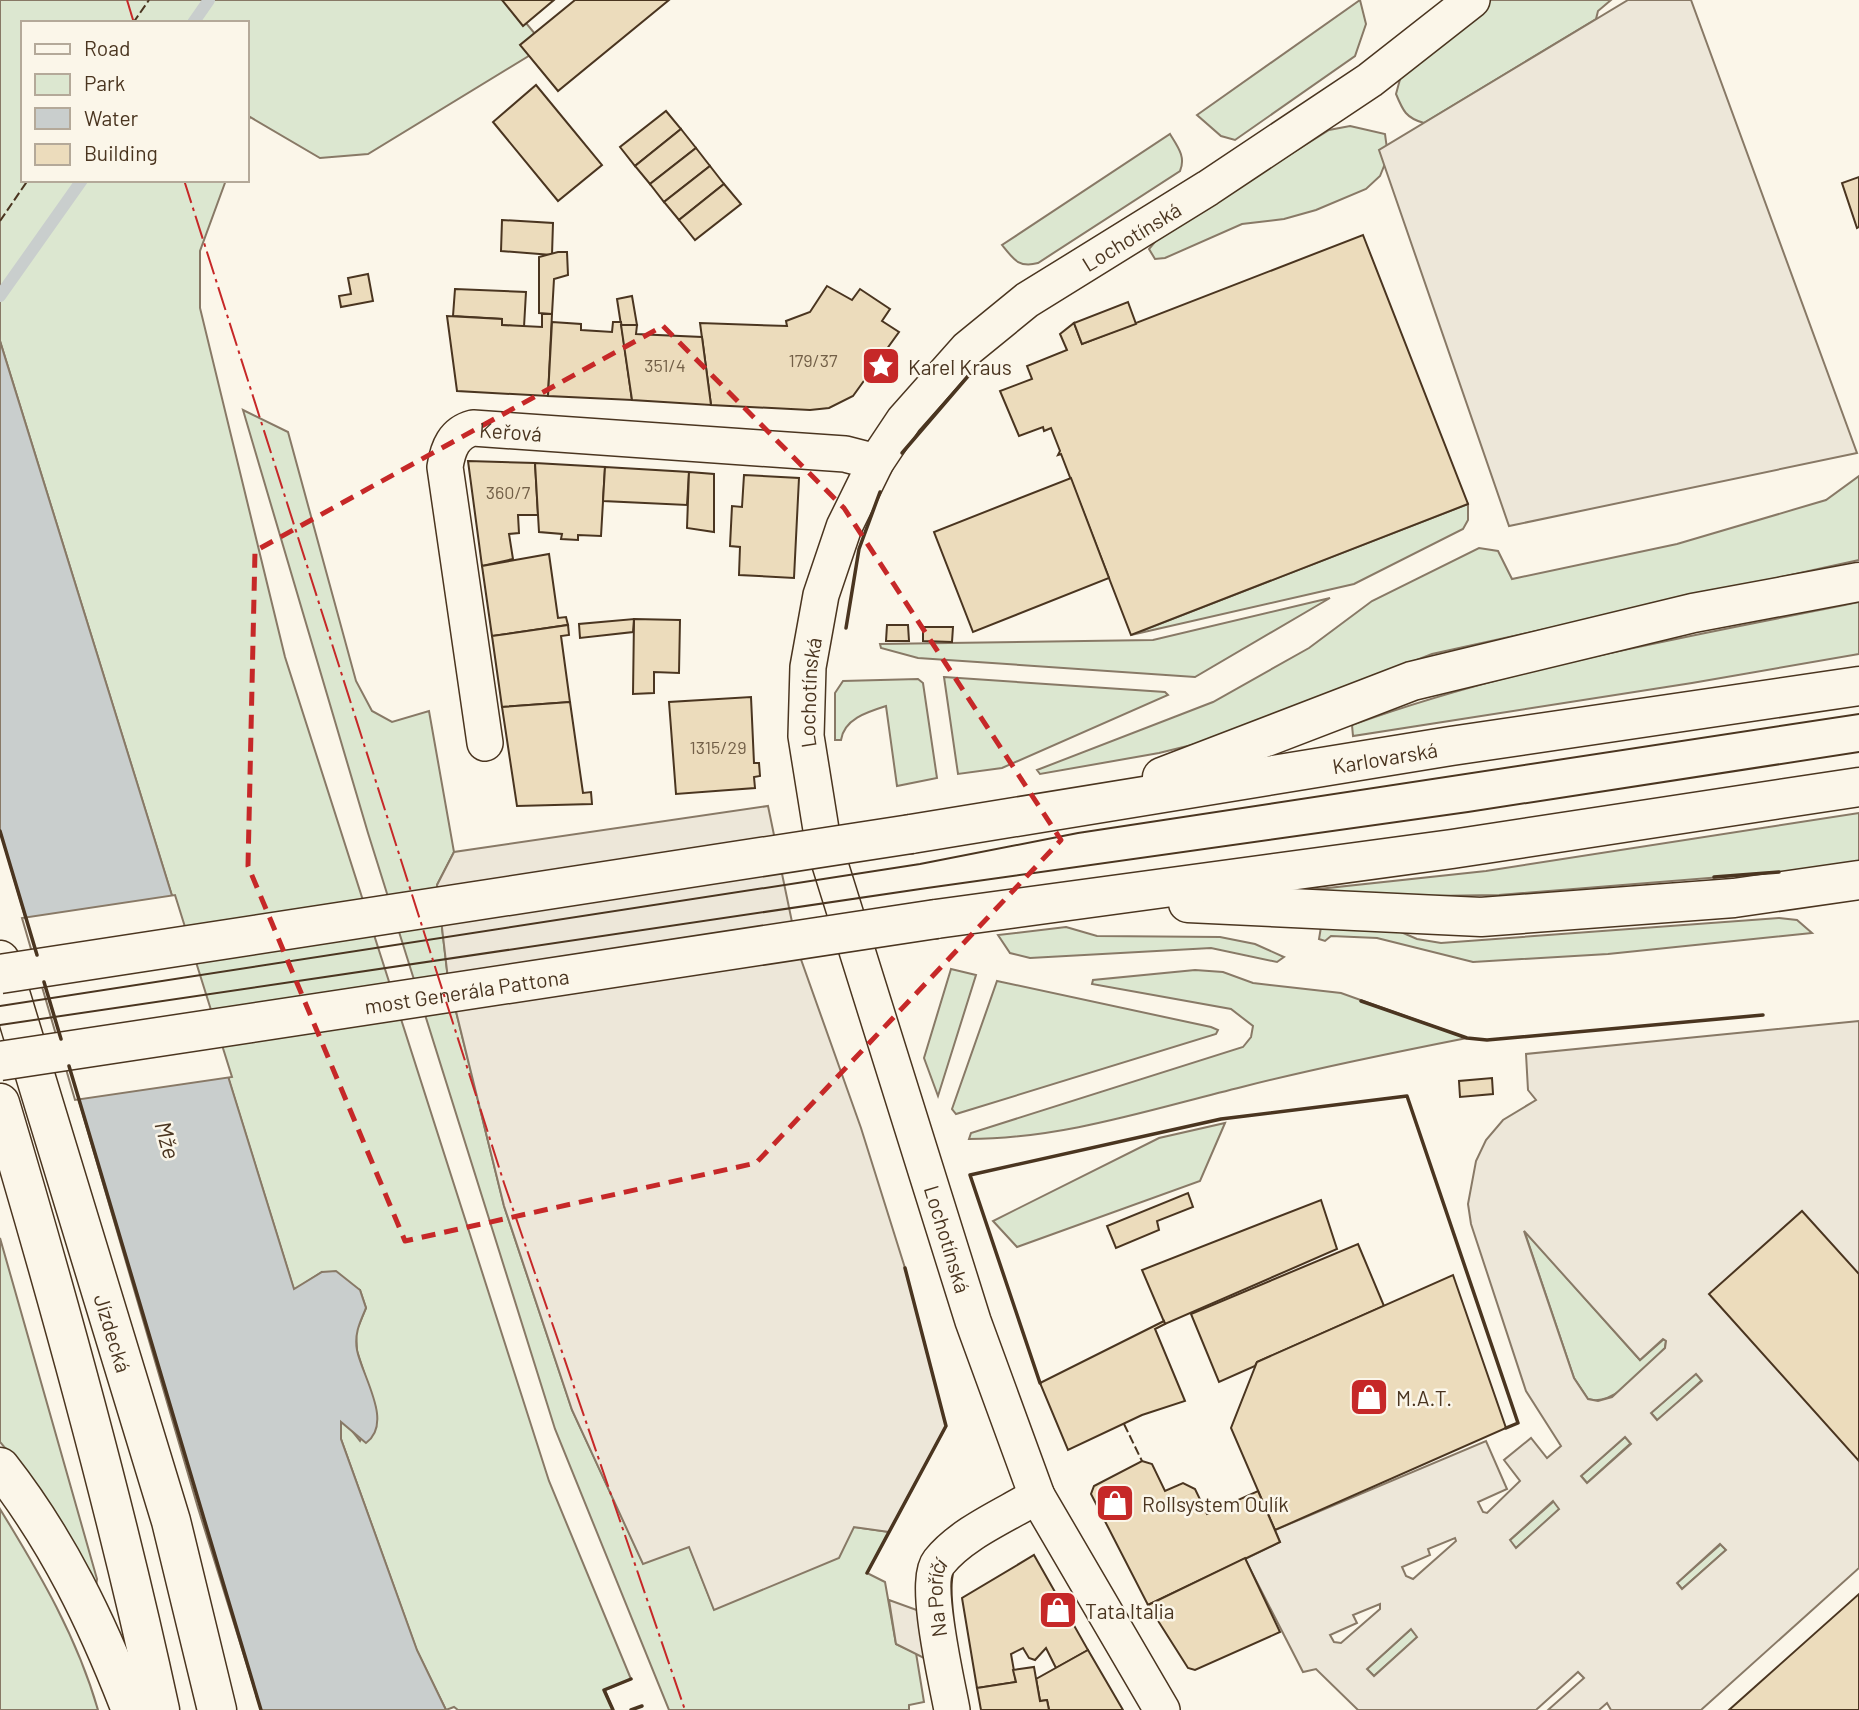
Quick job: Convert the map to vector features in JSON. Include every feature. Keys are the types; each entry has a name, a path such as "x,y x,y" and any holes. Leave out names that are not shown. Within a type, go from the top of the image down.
{"main road":[{"path":"1084,807 1412,681 1693,614 1859,582"},
{"name":"Karlovarská","path":"0,974 1084,807 1437,748 1859,686"},
{"path":"1081,901 1859,788"},
{"path":"1081,901 1481,917 1734,898 1859,880"},
{"name":"most Generála Pattona","path":"0,1061 936,919 1081,901"},
{"name":"Jízdecká","path":"0,960 171,1521 217,1710"},
{"path":"0,1103 44,1252 130,1572 160,1710"},
{"path":"0,1466 33,1508 98,1625 131,1710"}],"street":[{"name":"Lochotínská","path":"1162,1710 1037,1496 973,1321 823,842 811,785 806,736 808,667 821,595 844,527 876,462 934,383 967,349 1027,300 1208,188 1358,88 1472,0"},
{"name":"Keřová","path":"485,743 445,467 450,446 463,431 473,428 845,454 876,462"},
{"name":"Na Poříčí","path":"952,1710 931,1586 937,1564 955,1547 1037,1496"}],"highlighted area":[{"path":"663,326 844,508 1061,840 756,1163 405,1241 248,866 255,551"}],"green space":[{"path":"0,0 507,0 545,46 368,154 320,158 250,117 248,122 248,21 21,21 21,182 225,182 200,251 200,308 285,657 549,1481 631,1679 605,1690 613,1710 458,1710 454,1707 446,1710 417,1651 341,1439 339,1425 344,1421 360,1441 376,1409 357,1351 356,1332 366,1308 360,1290 322,1272 294,1290 0,341"},
{"path":"1360,0 1366,24 1355,56 1235,140 1221,136 1197,115"},
{"path":"1491,0 1611,0 1598,11 1596,19 1424,123 1409,116 1396,94 1402,72"},
{"path":"1350,126 1385,134 1388,156 1380,176 1366,189 1316,210 1284,219 1242,224 1165,258 1155,259 1149,249 1159,237 1329,130"},
{"path":"1170,134 1182,157 1180,171 1038,263 1017,262 1002,245"},
{"path":"243,410 288,432 356,681 372,711 392,722 429,711 454,852 437,885 448,979 504,1206 572,1410 643,1563 689,1546 714,1609 854,1527 889,1532 867,1573 885,1582 896,1644 916,1653 924,1702 909,1705 909,1710 669,1710 555,1429 368,833"},
{"path":"1859,476 1859,560 1432,654 1212,740 1159,753 1040,774 1037,770 1213,702 1309,648 1372,601 1479,548 1498,551 1512,579 1677,544 1826,500"},
{"path":"1468,504 1468,520 1463,529 1354,584 1131,635"},
{"path":"1330,598 1195,677 918,658 881,648 880,644 1153,640"},
{"path":"1859,602 1859,654 1353,736 1352,725 1414,704 1539,669"},
{"path":"944,677 1165,692 1168,695 1002,768 958,774"},
{"path":"918,679 923,683 937,778 897,786 886,706 858,717 847,727 841,740 835,740 835,693 843,681"},
{"path":"1859,813 1859,866 1499,895 1291,898 1291,892 1486,871"},
{"path":"1779,918 1797,920 1812,933 1608,954 1473,962 1377,938 1331,936 1325,941 1319,939 1321,927 1394,929 1417,939 1441,943"},
{"path":"1066,927 1097,936 1220,937 1255,944 1284,957 1277,962 1211,948 1030,958 1010,953 998,935"},
{"path":"951,969 976,975 938,1096 924,1058"},
{"path":"1195,970 1223,972 1253,983 1341,993 1467,1038 1298,1073 1073,1128 1004,1138 969,1139 971,1133 1243,1047 1251,1037 1253,1026 1231,1009 1092,984 1093,980"},
{"path":"997,981 1218,1030 1216,1034 956,1114 952,1109"},
{"path":"1225,1123 1200,1181 1017,1247 993,1221 1159,1138"},
{"path":"1524,1230 1640,1360 1664,1339 1666,1341 1665,1348 1640,1374 1609,1397 1588,1399 1574,1378"},
{"path":"0,1238 97,1579 96,1587 39,1488 0,1442"},
{"path":"1696,1373 1702,1380 1658,1421 1651,1413"},
{"path":"1625,1437 1631,1443 1587,1483 1581,1476"},
{"path":"1554,1501 1560,1509 1516,1548 1509,1541"},
{"path":"0,1509 68,1631 98,1710 0,1710"},
{"path":"1721,1544 1726,1550 1682,1589 1677,1583"},
{"path":"1411,1629 1418,1637 1374,1676 1367,1669"}],"shaded area":[{"path":"1628,0 1691,0 1857,453 1509,526 1379,150"},
{"path":"768,806 798,951 861,1128 905,1268 946,1426 889,1532 854,1527 839,1558 714,1610 689,1547 643,1564 572,1410 504,1206 448,979 437,885 454,852"},
{"path":"1859,1021 1859,1568 1701,1710 1611,1710 1607,1703 1599,1710 1548,1710 1584,1678 1578,1672 1536,1710 1358,1710 1316,1669 1303,1672 1245,1559 1280,1542 1275,1530 1486,1441 1507,1489 1478,1502 1483,1512 1487,1513 1520,1481 1504,1460 1531,1438 1547,1458 1561,1446 1526,1391 1471,1224 1468,1204 1476,1161 1486,1140 1503,1120 1536,1100 1528,1090 1526,1054","holes":["1524,1231 1640,1360 1663,1339 1666,1341 1665,1348 1612,1397 1598,1401 1588,1399 1574,1378","1696,1374 1702,1381 1657,1420 1651,1413","1625,1437 1631,1444 1587,1483 1581,1476","1553,1501 1559,1509 1516,1548 1510,1540","1455,1538 1456,1541 1413,1579 1406,1576 1402,1567 1430,1555 1428,1549","1720,1544 1726,1550 1682,1589 1677,1583","1380,1604 1380,1609 1341,1643 1334,1642 1330,1635 1357,1623 1353,1615","1411,1629 1417,1637 1374,1676 1367,1669"]},
{"path":"889,1600 925,1613 934,1663 896,1644"}],"water":[{"name":"Mže","path":"0,341 294,1289 322,1272 336,1271 360,1290 366,1308 358,1328 356,1344 374,1399 377,1424 374,1434 366,1443 341,1422 341,1439 417,1650 446,1710 261,1710 198,1508 0,831"}],"pier":[{"path":"175,895 232,1077 75,1100 22,918"}],"building":[{"path":"502,0 554,0 523,26"},
{"path":"575,0 669,0 558,91 520,45"},
{"path":"536,85 602,165 558,201 493,122"},
{"path":"666,111 681,129 635,166 620,147"},
{"path":"681,129 696,148 650,184 635,166"},
{"path":"696,148 710,166 664,202 650,184"},
{"path":"710,166 724,184 679,220 664,202"},
{"path":"1859,177 1859,227 1857,228 1842,183"},
{"path":"724,184 741,204 695,240 679,220"},
{"path":"502,220 553,223 552,255 501,251"},
{"path":"1363,235 1468,504 1131,635 1061,454 1058,455 1060,451 1051,428 1044,431 1043,427 1019,436 1000,391 1032,379 1027,366 1067,350 1060,334 1074,323 1082,344"},
{"path":"567,252 568,275 554,279 552,314 539,313 539,257"},
{"path":"368,274 373,301 341,307 339,296 351,294 348,278"},
{"path":"827,286 852,300 860,289 890,309 882,321 899,332 853,396 829,408 810,410 711,405 700,323 787,326 786,321 810,312"},
{"path":"455,289 526,292 524,327 502,325 502,319 453,316"},
{"path":"632,296 637,325 621,325 617,299"},
{"path":"1128,302 1136,324 1082,344 1074,323"},
{"path":"542,314 552,314 548,396 457,391 447,316 502,319 502,325 542,327"},
{"path":"552,322 581,324 581,330 612,332 613,322 621,322 632,400 548,396"},
{"path":"621,325 637,325 636,334 702,337 711,405 632,400"},
{"path":"468,461 535,463 538,515 518,515 519,533 509,534 513,559 482,566"},
{"path":"535,463 605,467 601,536 578,535 578,540 561,539 562,534 539,532"},
{"path":"605,467 689,472 687,505 603,501"},
{"path":"689,472 714,474 714,532 687,528"},
{"path":"744,475 799,478 794,578 739,575 740,547 730,546 732,506 742,507"},
{"path":"1071,478 1109,578 973,632 934,532"},
{"path":"549,554 558,618 566,617 568,625 492,636 482,566"},
{"path":"634,619 680,620 679,673 654,672 654,693 633,694"},
{"path":"634,619 633,632 580,638 579,624"},
{"path":"568,625 569,635 561,636 570,702 502,707 492,636"},
{"path":"887,625 908,625 909,641 886,641"},
{"path":"923,627 953,627 952,642 923,641"},
{"path":"751,697 754,763 759,763 760,776 754,777 755,788 676,794 669,702"},
{"path":"570,702 583,793 591,792 592,804 517,806 502,707"},
{"path":"1492,1078 1493,1094 1460,1097 1459,1081"},
{"path":"1188,1193 1193,1207 1157,1221 1159,1230 1116,1248 1107,1226"},
{"path":"1321,1200 1337,1249 1165,1324 1142,1270"},
{"path":"1802,1211 1859,1274 1859,1461 1709,1294"},
{"path":"1358,1244 1384,1306 1257,1362 1255,1366 1219,1382 1191,1314"},
{"name":"M.A.T.","path":"1453,1275 1506,1428 1275,1530 1231,1428 1257,1362"},
{"path":"1164,1321 1165,1324 1155,1329 1185,1401 1142,1415 1068,1450 1040,1383"},
{"path":"1142,1461 1152,1464 1165,1491 1183,1483 1195,1489 1207,1514 1258,1491 1280,1542 1148,1605 1091,1494 1094,1486"},
{"path":"1034,1555 1088,1650 1056,1668 1046,1648 1035,1660 1029,1658 1023,1648 1011,1654 1016,1682 977,1688 962,1598"},
{"path":"1245,1558 1280,1632 1195,1670 1188,1668 1148,1605"},
{"path":"1859,1594 1859,1710 1729,1710 1757,1685"},
{"path":"1088,1650 1123,1710 1049,1710 1047,1700 1040,1701 1036,1679"},
{"path":"1034,1667 1040,1701 1047,1700 1049,1710 981,1710 977,1688 1016,1682 1013,1670"}],"waterway":[{"path":"194,21 209,0"},
{"path":"0,296 81,182"}],"tram line":[{"path":"0,1006 920,864 1078,833 1859,714"},
{"path":"0,1025 927,888 1468,812 1859,752"}],"fence":[{"path":"134,21 149,0"},
{"path":"0,221 27,182"},
{"path":"1124,1424 1142,1461"}],"wall":[{"path":"902,453 975,368"},
{"path":"846,628 859,549 880,492"},
{"path":"0,831 37,955"},
{"path":"1714,877 1779,872"},
{"path":"44,982 61,1039"},
{"path":"1361,1001 1467,1038 1487,1040 1763,1015"},
{"path":"69,1066 261,1710"},
{"path":"1040,1383 970,1175 1221,1119 1407,1096 1518,1423 1506,1428"},
{"path":"867,1573 946,1426 905,1268"},
{"path":"613,1710 604,1690 631,1679"},
{"path":"631,1710 642,1706"}],"power":[{"path":"127,0 133,21"},
{"path":"185,182 504,1183 685,1710"}],"place":[{"name":"Karel Kraus","path":"881,366"},
{"name":"M.A.T.","path":"1369,1397"},
{"name":"Rollsystem Oulík","path":"1115,1503"},
{"name":"Tata Italia","path":"1058,1610"}]}
